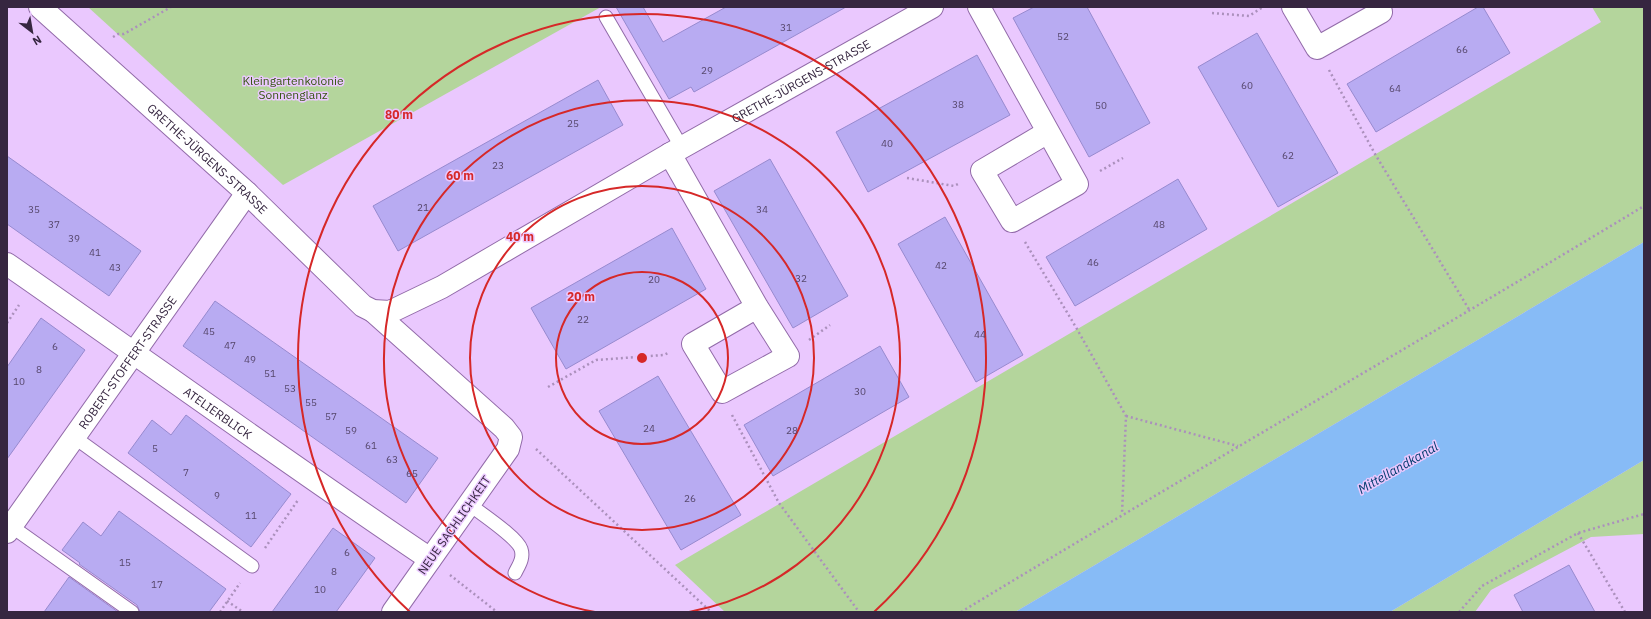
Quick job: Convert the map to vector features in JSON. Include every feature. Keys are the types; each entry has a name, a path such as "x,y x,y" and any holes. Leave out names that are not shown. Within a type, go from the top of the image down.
{"street":[{"name":"GRETHE-JÜRGENS-STRASSE","path":"40,7 247,193 363,306 373,311 504,428 511,437"},
{"name":"GRETHE-JÜRGENS-STRASSE","path":"373,311 390,312 442,287 676,151 932,7"},
{"path":"980,7 1077,184 1012,221 982,171 1048,132"},
{"path":"1293,7 1317,48 1381,12 1378,7"},
{"path":"676,151 756,307 788,356 722,392 693,344 756,307"},
{"name":"ROBERT-STOFFERT-STRASSE","path":"9,529 247,193"},
{"name":"ATELIERBLICK","path":"7,264 134,352 312,480 430,559"},
{"name":"NEUE SACHLICHKEIT","path":"393,612 508,449 511,437"}],"lane":[{"path":"606,17 676,151"},
{"path":"74,436 252,566"},
{"path":"469,504 511,537 521,548 522,560 515,573"},
{"path":"9,529 132,612"}],"path":[{"path":"90,52 118,34 124,34 171,7"},
{"path":"1212,13 1249,16 1264,7"},
{"path":"1317,48 1375,154 1470,311"},
{"path":"907,178 954,186 982,171"},
{"path":"961,612 1122,514 1470,311 1644,206"},
{"path":"1012,221 1077,329 1126,416 1122,514"},
{"path":"548,387 596,360 664,355 693,344"},
{"path":"722,392 737,426 779,503 859,612"},
{"path":"1126,416 1238,446"},
{"path":"511,437 528,443 711,612"},
{"path":"220,612 312,480"},
{"path":"1459,612 1482,586 1578,533 1644,514"},
{"path":"1578,533 1625,612"},
{"path":"430,559 497,612"},
{"path":"227,601 242,612"}],"green space":[{"name":"Kleingartenkolonie Sonnenglanz","path":"88,7 601,7 283,185"},
{"path":"1592,7 1644,7 1644,242 1015,612 725,612 675,565 1601,22"},
{"path":"1644,460 1644,534 1591,537 1491,590 1475,612 1390,612"}],"water":[{"name":"Mittellandkanal","path":"1644,242 1644,460 1390,612 1015,612"}],"building":[{"path":"616,7 643,7 663,42 726,7 846,7 694,92 691,87 669,99"},
{"path":"1034,7 1087,7 1150,123 1089,157 1013,18"},
{"path":"1478,7 1483,7 1510,53 1376,132 1347,84"},
{"path":"1257,33 1338,173 1278,207 1198,67"},
{"path":"977,55 1010,115 868,192 836,132"},
{"path":"598,80 623,125 398,251 373,206"},
{"path":"7,156 141,251 109,296 7,224"},
{"path":"770,159 848,296 793,328 714,191"},
{"path":"1178,179 1207,229 1075,306 1046,257"},
{"path":"945,217 1023,355 976,382 898,244"},
{"path":"672,228 706,289 566,369 531,308"},
{"path":"215,301 438,458 406,503 183,346"},
{"path":"41,318 85,350 7,459 7,367"},
{"path":"880,346 909,397 773,476 744,425"},
{"path":"658,376 741,515 681,550 599,411"},
{"path":"186,415 291,494 251,547 128,453 152,420 171,435"},
{"path":"119,511 226,589 209,612 140,612 137,605 79,564 80,563 62,550 83,522 101,536"},
{"path":"333,528 375,558 336,612 272,612"},
{"path":"1569,565 1595,612 1523,612 1514,595"},
{"path":"69,577 118,612 44,612"}]}
